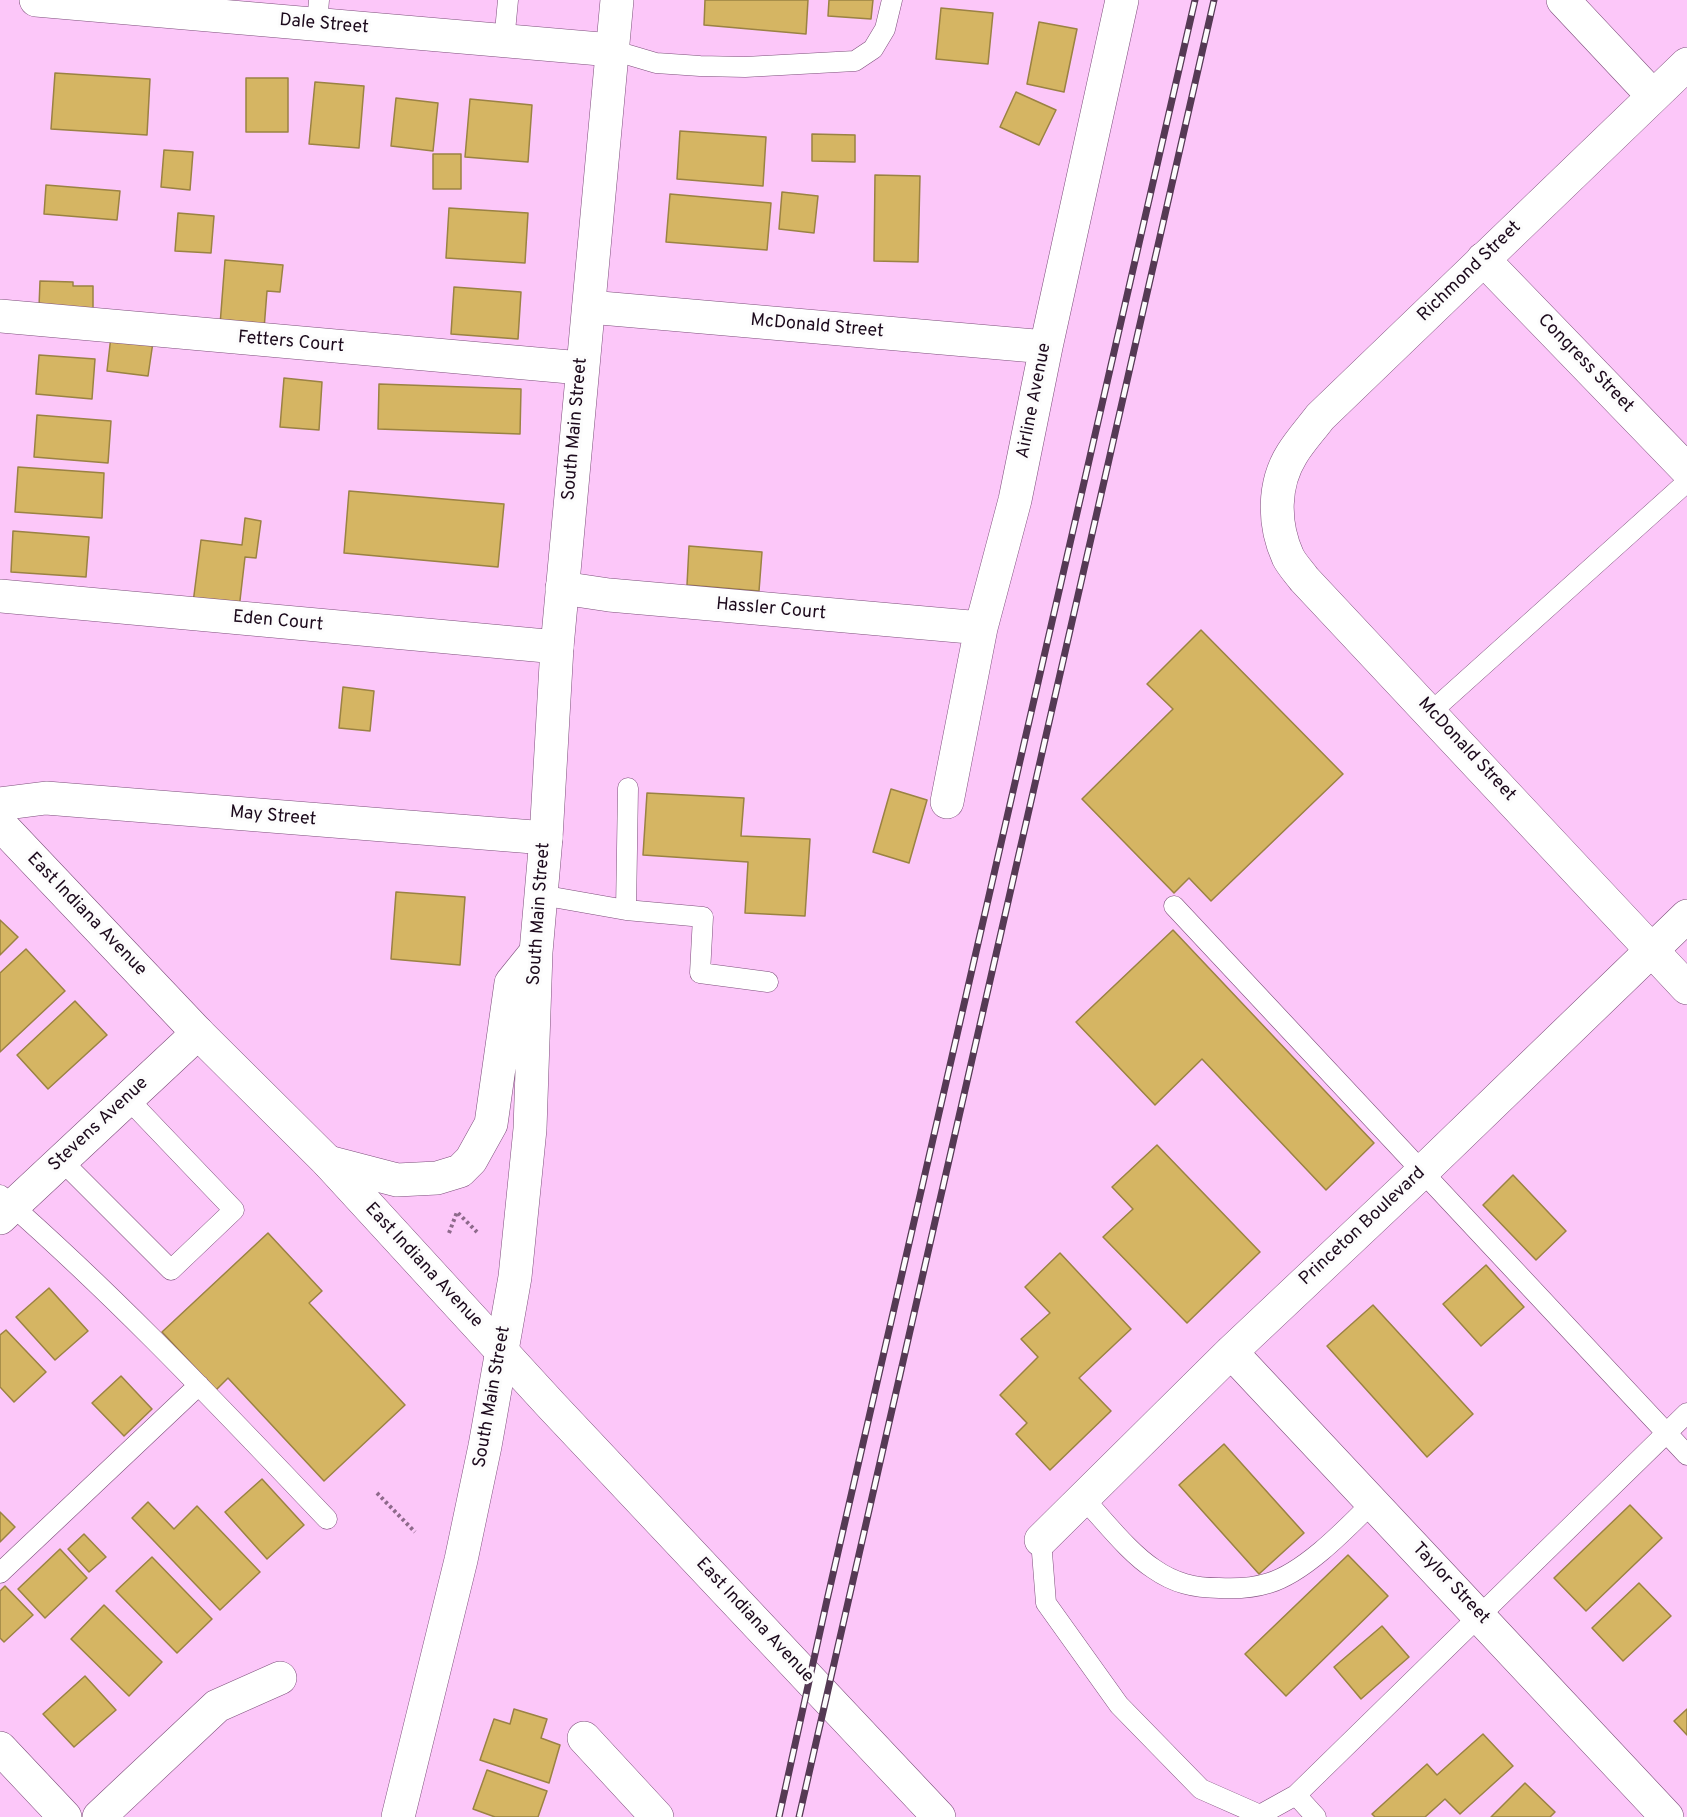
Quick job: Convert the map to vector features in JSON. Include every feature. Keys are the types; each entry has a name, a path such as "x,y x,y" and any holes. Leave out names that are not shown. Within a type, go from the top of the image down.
{"street":[{"name":"Dale Street","path":"36,0 318,12 504,42 612,50"},
{"name":"South Main Street","path":"398,1817 463,1549 485,1446 515,1277 530,1129 536,952 546,838 557,647 581,368 589,307 617,0"},
{"name":"Airline Avenue","path":"947,802 981,628 1015,500 1122,0"},
{"path":"1563,0 1653,96"},
{"name":"Richmond Street","path":"1276,497 1281,476 1292,453 1320,417 1687,64"},
{"name":"Congress Street","path":"1483,259 1687,470"},
{"name":"McDonald Street","path":"589,307 1046,347"},
{"name":"Fetters Court","path":"0,316 581,368"},
{"name":"McDonald Street","path":"1276,497 1280,530 1288,557 1304,579 1687,988"},
{"name":"Hassler Court","path":"562,588 609,595 981,628"},
{"name":"Eden Court","path":"0,596 557,647"},
{"name":"May Street","path":"0,804 46,798 546,838"},
{"name":"East Indiana Avenue","path":"0,824 198,1033 328,1162 939,1817"},
{"name":"Princeton Boulevard","path":"1041,1539 1231,1352 1422,1172 1687,916"},
{"path":"328,1162 397,1180 437,1178 460,1171 471,1160 491,1124 511,983 536,952"},
{"name":"Stevens Avenue","path":"4,1206 62,1160 198,1033"},
{"name":"Taylor Street","path":"1231,1352 1667,1817"},
{"path":"115,1810 218,1706 280,1677"},
{"path":"584,1738 657,1817"},
{"path":"0,1748 65,1817"}],"lane":[{"path":"504,42 508,0"},
{"path":"612,50 656,63 700,66 745,67 855,61 873,49 885,29 892,0"},
{"path":"1431,712 1687,482"},
{"path":"626,910 628,788"},
{"path":"541,895 626,910 703,916 700,973 768,982"},
{"path":"1174,906 1687,1455"},
{"path":"62,1160 171,1270 234,1210 128,1099"},
{"path":"4,1206 49,1238 199,1385 327,1519"},
{"path":"0,1573 199,1385"},
{"path":"1041,1539 1046,1603 1119,1705 1201,1789 1260,1815 1296,1795 1687,1413"},
{"path":"1083,1498 1152,1568 1181,1584 1201,1588 1255,1587 1284,1577 1340,1535 1373,1502"},
{"path":"1296,1795 1316,1817"}],"path":[{"path":"449,1233 457,1212 477,1232"},
{"path":"377,1493 415,1532"}],"building":[{"path":"705,0 808,0 806,34 704,25"},
{"path":"829,0 873,0 871,19 828,16"},
{"path":"941,8 993,13 988,64 936,59"},
{"path":"1039,22 1077,29 1064,92 1027,84"},
{"path":"55,73 150,79 147,135 51,129"},
{"path":"246,78 288,78 288,132 246,132"},
{"path":"315,82 364,86 359,148 309,144"},
{"path":"1016,92 1056,110 1039,145 1000,127"},
{"path":"396,98 438,103 433,151 391,146"},
{"path":"470,99 532,105 528,162 465,157"},
{"path":"680,131 766,137 763,186 677,179"},
{"path":"812,134 855,135 855,162 812,161"},
{"path":"164,150 193,152 190,190 161,187"},
{"path":"433,154 461,154 461,189 433,189"},
{"path":"875,175 920,176 918,262 874,261"},
{"path":"46,185 120,191 117,220 44,214"},
{"path":"782,192 818,196 814,233 779,229"},
{"path":"670,194 771,203 767,250 666,242"},
{"path":"449,208 528,213 525,263 446,258"},
{"path":"178,213 214,216 211,253 175,251"},
{"path":"225,260 283,265 280,292 267,291 264,329 220,325"},
{"path":"40,281 73,282 73,286 93,286 93,308 39,307"},
{"path":"454,287 521,292 518,339 451,334"},
{"path":"111,336 153,342 148,376 107,371"},
{"path":"39,355 95,359 92,399 36,394"},
{"path":"284,378 322,382 319,430 280,427"},
{"path":"379,384 521,389 520,434 378,429"},
{"path":"37,415 111,421 108,463 34,457"},
{"path":"18,467 104,473 102,518 15,512"},
{"path":"349,491 504,504 498,567 344,553"},
{"path":"245,518 261,521 256,558 245,557 239,609 193,603 201,540 242,545"},
{"path":"13,531 89,537 86,577 11,572"},
{"path":"689,546 762,552 759,591 687,585"},
{"path":"1201,630 1343,774 1211,901 1189,878 1174,893 1082,799 1173,709 1147,684"},
{"path":"343,687 374,691 370,731 339,728"},
{"path":"891,789 927,800 909,863 873,852"},
{"path":"647,793 744,798 741,836 810,839 805,916 745,913 748,862 643,855"},
{"path":"396,892 465,897 460,965 391,959"},
{"path":"0,920 18,937 0,955"},
{"path":"1173,930 1374,1143 1326,1190 1202,1059 1155,1105 1076,1022"},
{"path":"26,949 65,991 0,1052 0,973"},
{"path":"75,1001 107,1035 48,1089 17,1055"},
{"path":"1157,1145 1260,1252 1187,1323 1103,1237 1133,1209 1112,1187"},
{"path":"1513,1175 1566,1231 1536,1260 1483,1205"},
{"path":"268,1233 322,1291 309,1303 405,1405 324,1481 228,1378 216,1390 162,1332"},
{"path":"1060,1253 1131,1329 1079,1378 1111,1411 1050,1470 1016,1434 1027,1423 1000,1395 1038,1357 1021,1339 1050,1313 1025,1287"},
{"path":"1486,1265 1524,1307 1481,1346 1443,1304"},
{"path":"49,1288 88,1331 55,1360 16,1317"},
{"path":"1373,1305 1473,1414 1427,1457 1327,1346"},
{"path":"6,1330 46,1372 14,1402 0,1387 0,1335"},
{"path":"121,1376 152,1409 124,1436 92,1403"},
{"path":"1224,1444 1304,1533 1259,1574 1179,1485"},
{"path":"262,1479 304,1525 267,1559 225,1512"},
{"path":"148,1502 174,1529 197,1506 260,1572 220,1610 132,1518"},
{"path":"1630,1505 1662,1538 1586,1611 1554,1578"},
{"path":"0,1512 15,1527 0,1542"},
{"path":"84,1534 106,1557 89,1572 68,1549"},
{"path":"60,1549 87,1578 45,1618 18,1589"},
{"path":"1348,1555 1388,1596 1286,1696 1245,1654"},
{"path":"152,1557 212,1619 177,1653 116,1591"},
{"path":"1639,1583 1671,1616 1623,1661 1592,1628"},
{"path":"5,1586 33,1615 4,1642 0,1638 0,1591"},
{"path":"104,1605 162,1662 129,1696 71,1639"},
{"path":"1382,1626 1409,1657 1361,1699 1334,1667"},
{"path":"85,1676 116,1710 74,1747 43,1714"},
{"path":"514,1709 547,1719 541,1738 560,1745 549,1783 480,1760 494,1719 510,1724"},
{"path":"1687,1709 1687,1735 1674,1721"},
{"path":"1483,1734 1513,1766 1460,1814 1445,1799 1425,1817 1375,1817 1372,1814 1427,1764 1437,1775"},
{"path":"487,1770 547,1791 538,1817 495,1817 473,1809"},
{"path":"1525,1783 1555,1812 1550,1817 1491,1817"}],"railway":[{"path":"779,1817 1195,0"},
{"path":"799,1817 1214,0"}]}
